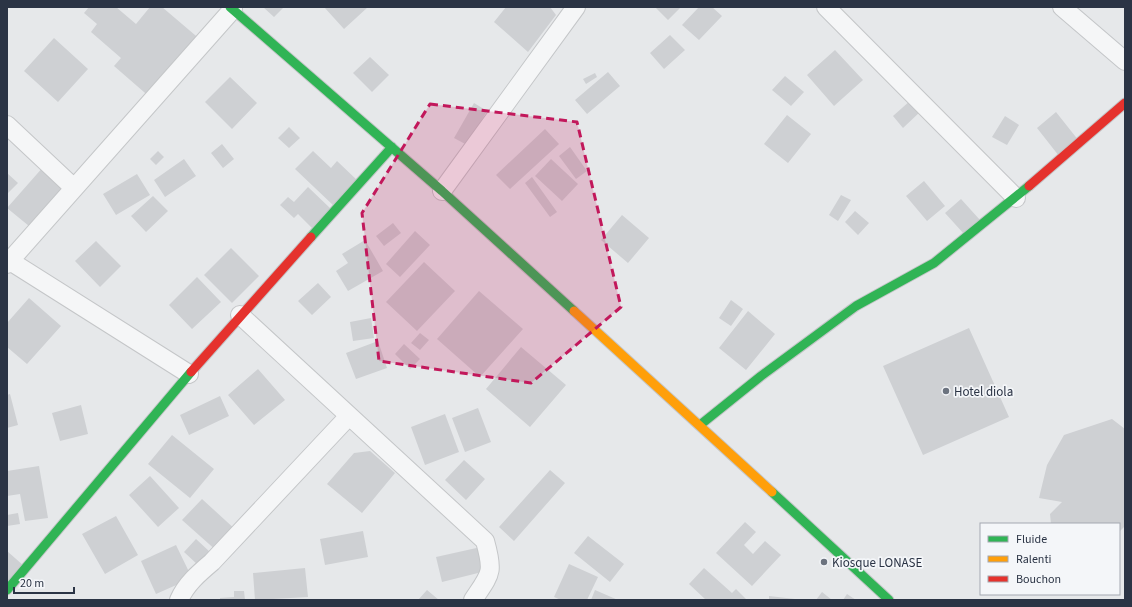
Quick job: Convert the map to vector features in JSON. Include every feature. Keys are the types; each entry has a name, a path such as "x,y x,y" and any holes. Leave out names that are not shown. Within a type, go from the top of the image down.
{"street":[{"path":"442,191 576,7"},
{"path":"826,7 1016,198"},
{"path":"1062,7 1125,61"},
{"path":"189,374 8,262 232,8 442,191 700,425 889,600"},
{"path":"700,425 761,376 856,306 934,263 1016,198 1125,103"},
{"path":"7,125 74,188"},
{"path":"7,590 240,315 392,147"},
{"path":"240,315 485,541 490,558 490,574 473,600"},
{"path":"178,600 196,576 212,562 349,416"}],"highlighted area":[{"path":"430,104 577,122 621,307 531,383 379,361 362,213"}],"building":[{"path":"89,7 116,7 136,24 150,7 162,7 202,41 152,99 114,66 121,58 91,32 97,24 84,13"},
{"path":"263,7 284,7 274,17"},
{"path":"324,7 368,7 344,29"},
{"path":"506,7 550,7 556,15 528,52 494,22"},
{"path":"655,7 681,7 668,20"},
{"path":"699,7 712,7 722,16 699,40 682,25"},
{"path":"670,35 685,50 664,69 650,53"},
{"path":"54,38 88,69 58,102 24,71"},
{"path":"835,50 863,80 834,106 807,75"},
{"path":"370,57 389,75 372,92 353,73"},
{"path":"608,72 620,86 587,114 575,100"},
{"path":"595,73 597,77 586,84 583,79"},
{"path":"785,76 804,92 791,106 772,90"},
{"path":"230,77 257,103 232,129 205,102"},
{"path":"911,100 921,111 903,128 893,116"},
{"path":"474,103 487,111 467,145 454,138"},
{"path":"1056,112 1079,141 1059,156 1037,128"},
{"path":"787,115 811,134 788,163 764,144"},
{"path":"1005,116 1019,125 1007,145 992,137"},
{"path":"289,127 300,138 289,148 278,138"},
{"path":"545,129 559,144 510,189 496,175"},
{"path":"222,144 234,159 223,168 211,153"},
{"path":"570,147 587,171 576,179 559,156"},
{"path":"158,151 164,157 156,165 150,159"},
{"path":"313,151 331,168 337,161 358,181 334,206 295,169"},
{"path":"184,159 196,176 165,197 154,180"},
{"path":"551,159 578,184 562,201 535,176"},
{"path":"44,166 66,185 29,226 7,208"},
{"path":"7,173 18,183 7,194"},
{"path":"137,174 150,195 116,215 103,194"},
{"path":"532,177 557,212 550,217 525,183"},
{"path":"924,181 945,206 927,221 906,196"},
{"path":"308,187 331,209 312,228 298,214 294,218 280,205 288,197 294,202"},
{"path":"841,195 851,200 838,221 829,215"},
{"path":"153,196 168,211 146,232 131,216"},
{"path":"961,199 980,220 964,234 945,213"},
{"path":"855,211 869,223 858,235 845,222"},
{"path":"622,215 649,238 628,263 601,240"},
{"path":"393,223 401,233 384,246 376,236"},
{"path":"415,231 430,245 400,277 386,264"},
{"path":"365,240 383,271 348,291 336,271 348,263 342,254"},
{"path":"96,241 121,266 100,287 75,261"},
{"path":"231,248 259,276 232,303 204,275"},
{"path":"424,262 455,291 417,331 386,302"},
{"path":"197,277 221,302 192,329 169,305"},
{"path":"318,283 331,297 312,315 298,301"},
{"path":"479,291 523,329 480,377 437,339"},
{"path":"29,298 61,326 27,364 7,347 7,323"},
{"path":"731,300 743,309 731,326 719,318"},
{"path":"748,311 775,334 746,370 719,348"},
{"path":"371,318 374,338 353,341 350,322"},
{"name":"Hotel diola","path":"969,328 1009,417 923,455 883,366"},
{"path":"420,333 429,340 420,350 411,343"},
{"path":"378,341 387,368 356,379 346,353"},
{"path":"404,344 420,359 410,369 395,354"},
{"path":"521,347 566,385 530,427 486,389"},
{"path":"258,369 285,400 254,425 228,395"},
{"path":"10,394 18,425 7,428 7,395"},
{"path":"220,396 229,416 189,435 180,415"},
{"path":"81,405 88,434 60,441 52,413"},
{"path":"478,408 491,442 465,452 452,418"},
{"path":"445,414 459,452 425,465 411,427"},
{"path":"1112,419 1125,429 1125,526 1120,531 1120,523 1051,523 1050,514 1062,502 1039,498 1047,465 1064,435"},
{"path":"172,435 214,469 190,498 148,464"},
{"path":"370,451 395,473 362,513 327,484 354,453"},
{"path":"464,460 485,479 466,500 445,480"},
{"path":"39,466 48,518 25,521 20,494 7,496 7,471"},
{"path":"550,470 565,483 514,541 499,527"},
{"path":"150,476 179,508 158,527 129,495"},
{"path":"202,499 237,531 218,552 182,520"},
{"path":"18,513 20,524 7,526 7,515"},
{"path":"116,516 138,555 105,574 82,534"},
{"path":"745,522 756,532 744,545 753,554 765,541 781,555 752,586 716,553"},
{"path":"363,531 368,557 325,565 320,539"},
{"path":"588,536 624,564 610,582 574,553"},
{"path":"196,539 210,552 198,565 184,552"},
{"path":"176,545 192,578 156,594 141,561"},
{"path":"481,547 486,571 442,582 436,557"},
{"path":"7,551 24,566 7,586"},
{"path":"569,564 598,577 587,600 561,600 554,597"},
{"path":"305,568 308,597 255,600 253,573"},
{"path":"704,568 732,593 736,589 747,600 706,600 689,584"},
{"path":"427,590 439,600 418,600"},
{"path":"595,590 618,600 591,600"},
{"path":"234,591 244,591 245,600 220,600 220,598 234,597"},
{"path":"822,592 832,600 816,600"},
{"path":"847,594 856,600 843,600"},
{"path":"769,596 795,599 795,600 769,600"}],"traffic: fast":[{"path":"230,7 442,191 574,311"},
{"path":"311,237 392,147"},
{"path":"700,425 761,376 856,306 934,263 1029,186"},
{"path":"7,590 191,372"},
{"path":"772,492 889,600"}],"traffic: slow":[{"path":"574,311 772,492"}],"traffic: jam":[{"path":"1029,186 1125,103"},
{"path":"191,372 311,237"}],"place":[{"name":"Hotel diola","path":"946,391"},
{"name":"Kiosque LONASE","path":"824,562"}]}
